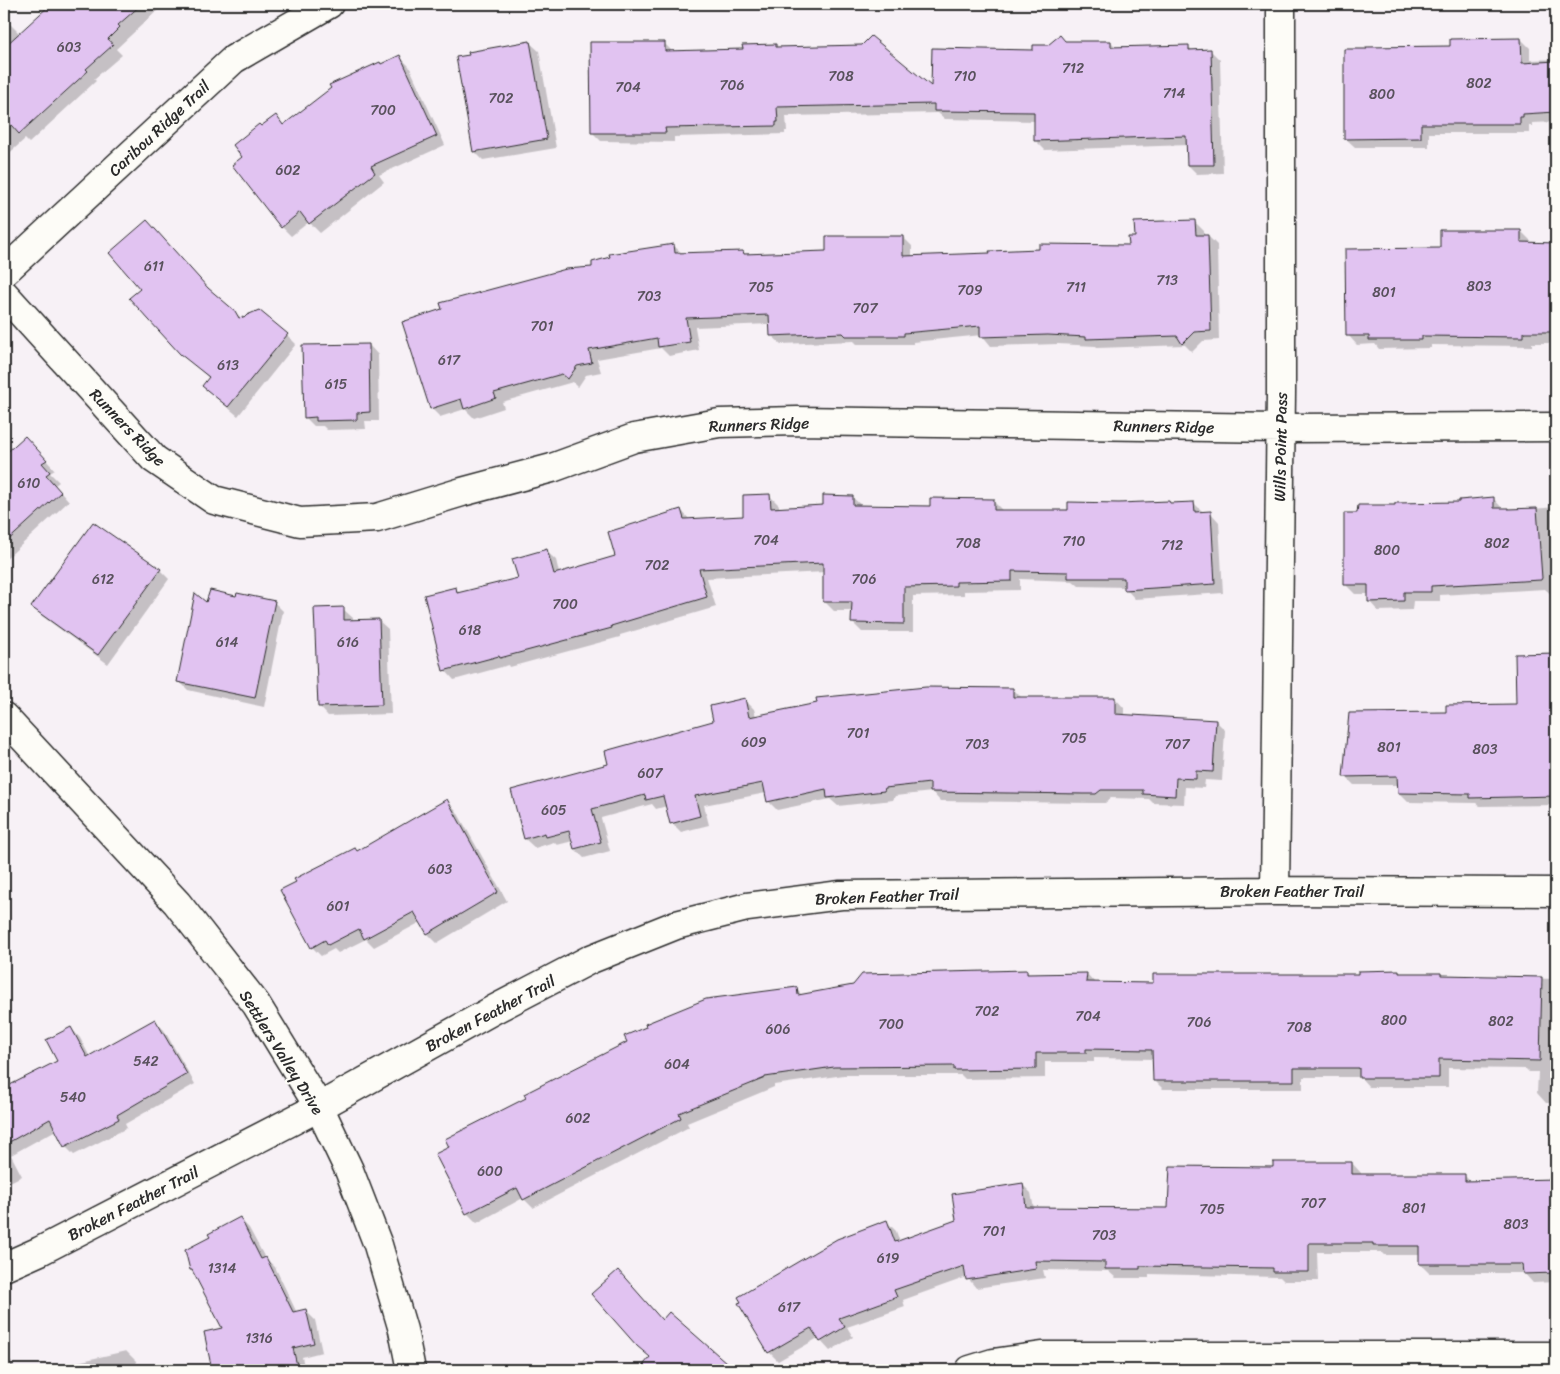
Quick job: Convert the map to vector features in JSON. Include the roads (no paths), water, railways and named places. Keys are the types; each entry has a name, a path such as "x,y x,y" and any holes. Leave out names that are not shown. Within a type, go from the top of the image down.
{"street":[{"name":"Caribou Ridge Trail","path":"4,272 234,59 329,4"},
{"name":"Wills Point Pass","path":"1275,891 1281,428 1281,4"},
{"name":"Runners Ridge","path":"4,294 154,459 214,500 300,522 378,518 462,492 552,468 634,438 719,423 797,421 1281,428 1556,427"},
{"name":"Settlers Valley Drive","path":"4,718 177,904 256,1004 319,1107 349,1170 378,1245 403,1330 411,1370"},
{"name":"Broken Feather Trail","path":"4,1267 40,1251 319,1107 591,959 676,925 747,907 841,894 1275,891 1556,892"},
{"path":"970,1370 993,1363 1042,1356 1369,1363 1556,1356"}]}
